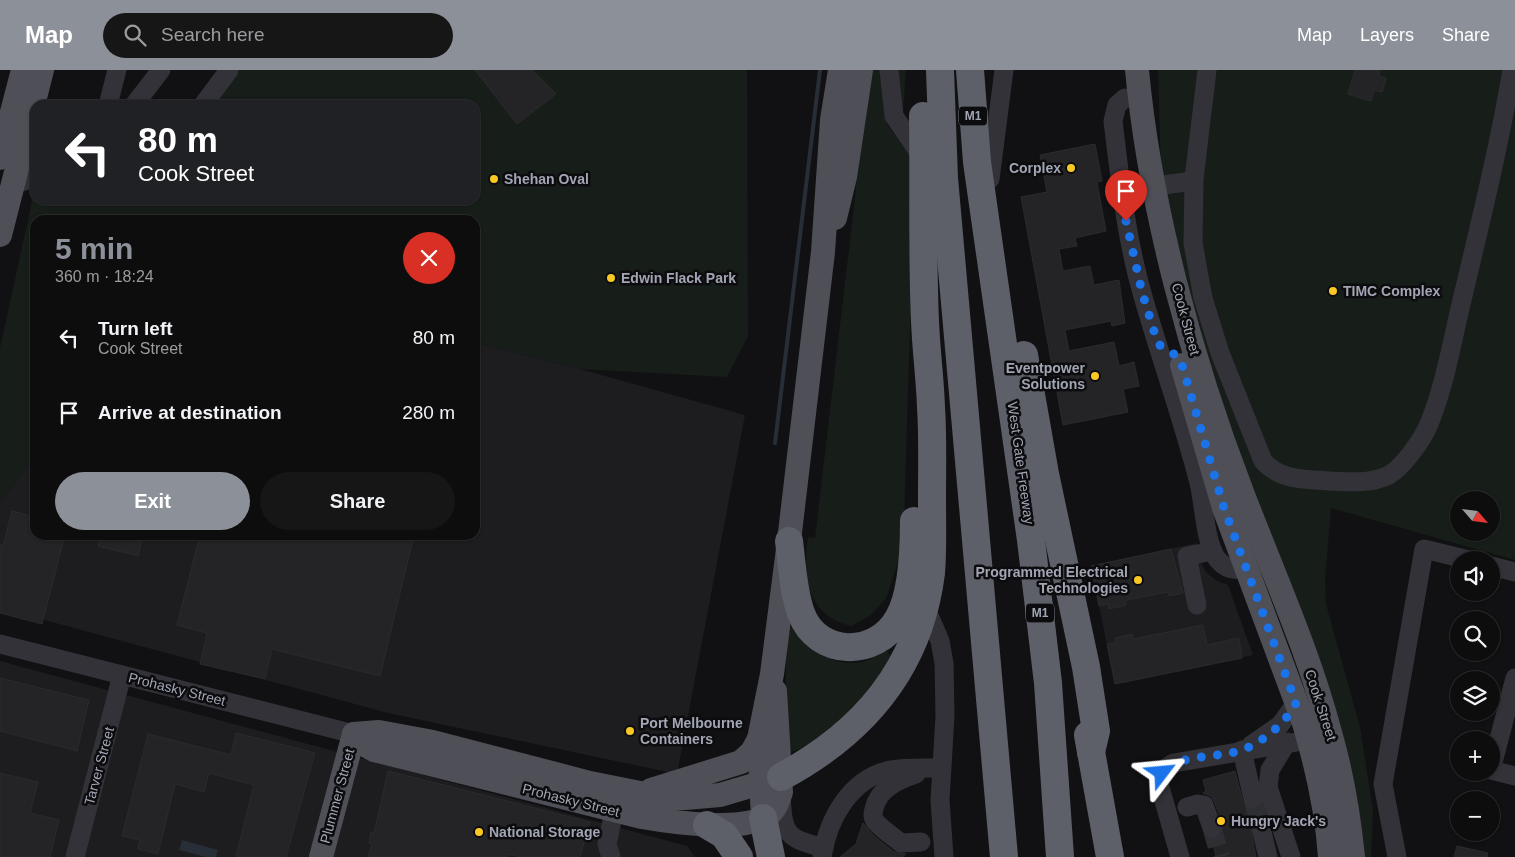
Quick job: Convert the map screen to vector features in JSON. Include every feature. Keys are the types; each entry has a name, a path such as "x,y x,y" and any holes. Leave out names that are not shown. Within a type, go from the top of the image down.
{"highway":[{"path":"774,784 840,740 870,710 901,667 915,637 925,606 933,543 932,418 925,320 923,70"},
{"name":"M1","path":"940,70 944,178 1004,857"},
{"name":"West Gate Freeway","path":"970,70 1048,683 1060,857"},
{"path":"984,170 1086,667 1096,731 1091,752"},
{"path":"789,541 801,613 811,630 823,640 838,646 862,647 883,636 898,619 906,598 914,545 917,402 925,320"},
{"path":"1008,370 1044,514 1110,857"},
{"name":"M1","path":"992,725 993,857"},
{"path":"763,818 771,857"},
{"path":"707,825 724,835 739,857"}],"main road":[{"path":"0,235 12,185 23,70"},
{"path":"31,100 42,70"},
{"path":"624,797 677,784 741,762 752,752 759,740 772,674 789,541 823,252 830,138 840,70"},
{"path":"823,252 841,196 860,70"},
{"name":"Cook Street","path":"1121,70 1142,198 1180,358 1210,466 1309,739 1344,793 1353,857"},
{"name":"Cook Street","path":"1137,70 1140,99 1166,240 1196,357 1236,475 1269,559 1324,798 1330,857"},
{"path":"15,141 30,102"},
{"path":"763,818 774,784 776,697 772,674"},
{"name":"Prohasky Street","path":"354,734 379,732 432,742 624,797 701,798 774,784"},
{"name":"Plummer Street","path":"321,857 354,734"},
{"path":"759,740 774,784"},
{"name":"Prohasky Street","path":"624,797 664,821 707,825 750,822 763,818"}],"street":[{"path":"109,100 117,70"},
{"path":"138,100 161,70"},
{"path":"207,100 229,70"},
{"path":"889,70 894,116 924,160"},
{"path":"984,170 1004,70"},
{"path":"1207,70 1194,179 1193,243 1203,298 1220,353 1263,461 1271,470 1282,476 1359,482 1390,474 1411,453 1428,426 1443,377 1503,119 1512,70"},
{"path":"1125,98 1117,105 1113,116 1121,186 1142,292 1197,476 1213,551 1219,561 1234,571 1269,559"},
{"path":"12,185 30,179"},
{"path":"1155,186 1186,182 1194,179"},
{"name":"Cook Street","path":"1158,344 1180,358"},
{"path":"1397,857 1383,784 1424,549 1450,556"},
{"path":"1197,605 1186,556 1213,551"},
{"path":"1500,568 1515,572"},
{"path":"925,606 940,640 944,663 944,722 940,800 944,857"},
{"name":"Prohasky Street","path":"0,644 354,734"},
{"name":"Tarver Street","path":"75,857 122,675"},
{"path":"1515,678 1491,770 1515,776"},
{"path":"1242,750 1280,725 1296,703"},
{"path":"1180,857 1160,787 1162,773 1174,763 1309,739"},
{"path":"1291,857 1268,787 1270,770 1309,739"},
{"path":"1242,750 1253,799"},
{"path":"774,784 784,822 791,836 823,852 838,810 862,782 889,770 941,768"},
{"path":"917,774 898,780 886,789 875,802 873,814 874,820 901,843 921,842"},
{"path":"611,857 607,844 624,797"},
{"path":"1187,807 1198,804 1204,805 1212,828"},
{"path":"1262,832 1268,857"}],"shaded area":[{"name":"Edwin Flack Park","path":"237,70 747,70 748,336 727,377 580,369 480,343 480,215 30,215 30,463 0,502 0,348 31,205 480,205 480,100 216,100"},
{"path":"868,70 883,70 887,124 915,162 904,522 901,554 886,598 871,615 851,626 836,621 816,604 807,580 806,552 808,537 815,538"},
{"path":"894,70 906,70 903,113"},
{"name":"TIMC Complex","path":"1158,70 1515,70 1515,560 1500,556 1500,551 1483,551 1331,508 1325,580 1326,604 1360,727 1373,811 1371,857 1364,857 1358,803 1336,709 1194,340 1161,172"},
{"path":"480,343 745,415 677,774 388,713 0,608 0,502 30,463 30,540 480,540"},
{"path":"1197,543 1199,559 1206,572 1217,581 1228,585 1253,655 1115,684 1091,566"},
{"path":"792,627 815,649 833,660 854,663 865,661 886,650 893,659 861,701 833,729 803,748 788,752 786,749 786,630"},
{"path":"0,661 687,846 695,857 0,857"},
{"path":"182,840 218,850 216,857 206,857 179,850"}],"building":[{"path":"475,70 532,70 556,94 517,124"},
{"path":"1355,70 1380,70 1379,76 1386,78 1382,92 1374,90 1371,101 1348,94"},
{"path":"1095,144 1102,181 1097,182 1106,231 1075,238 1077,246 1059,249 1063,271 1090,266 1094,285 1119,280 1125,323 1112,326 1111,321 1065,330 1069,351 1114,342 1119,366 1134,362 1139,386 1123,389 1128,412 1063,425 1021,197 1047,192 1040,155"},
{"path":"12,511 30,516 30,540 64,540 42,624 0,613 0,545 3,546"},
{"path":"100,540 142,540 138,556 98,546"},
{"path":"199,540 413,540 380,676 272,649 265,679 200,664 207,633 177,625"},
{"name":"Programmed Electrical Technologies","path":"1171,549 1183,593 1169,596 1168,592 1126,600 1126,605 1109,609 1108,604 1099,606 1091,566"},
{"path":"1203,625 1207,645 1239,638 1242,658 1115,684 1107,644 1116,643 1115,638 1132,634 1133,639"},
{"path":"0,678 89,700 77,751 0,731"},
{"path":"236,733 315,753 286,857 236,857 254,785 209,773 204,792 175,784 158,854 138,849 140,840 122,836 148,734 231,755"},
{"path":"388,771 590,822 580,857 520,857 507,854 507,857 368,857 372,844 369,843 371,832 374,833"},
{"path":"1235,771 1244,806 1250,810 1260,808 1264,821 1255,824 1251,829 1256,857 1216,857 1212,839 1221,835 1223,825 1211,796 1203,793 1206,791 1203,780"},
{"path":"0,773 38,782 30,813 59,820 50,857 0,857"},
{"path":"863,823 873,835 894,852 906,854 902,857 840,857 856,844"},
{"path":"1457,846 1488,853 1487,857 1454,857"}],"waterway":[{"path":"775,443 820,70"}],"tunnel":[{"path":"1253,799 1262,832"},
{"path":"1212,828 1220,857"}],"place":[{"name":"Corplex","path":"1071,168"},
{"name":"Shehan Oval","path":"494,179"},
{"name":"Edwin Flack Park","path":"611,278"},
{"name":"TIMC Complex","path":"1333,291"},
{"name":"Eventpower Solutions","path":"1095,376"},
{"name":"Programmed Electrical Technologies","path":"1138,580"},
{"name":"Port Melbourne Containers","path":"630,731"},
{"name":"Hungry Jack's","path":"1221,821"},
{"name":"National Storage","path":"479,832"}],"route":[{"path":"1126,221 1142,292 1158,344 1180,358 1210,466 1224,508 1296,703 1287,718 1280,725 1242,750 1174,763 1162,773"}]}
